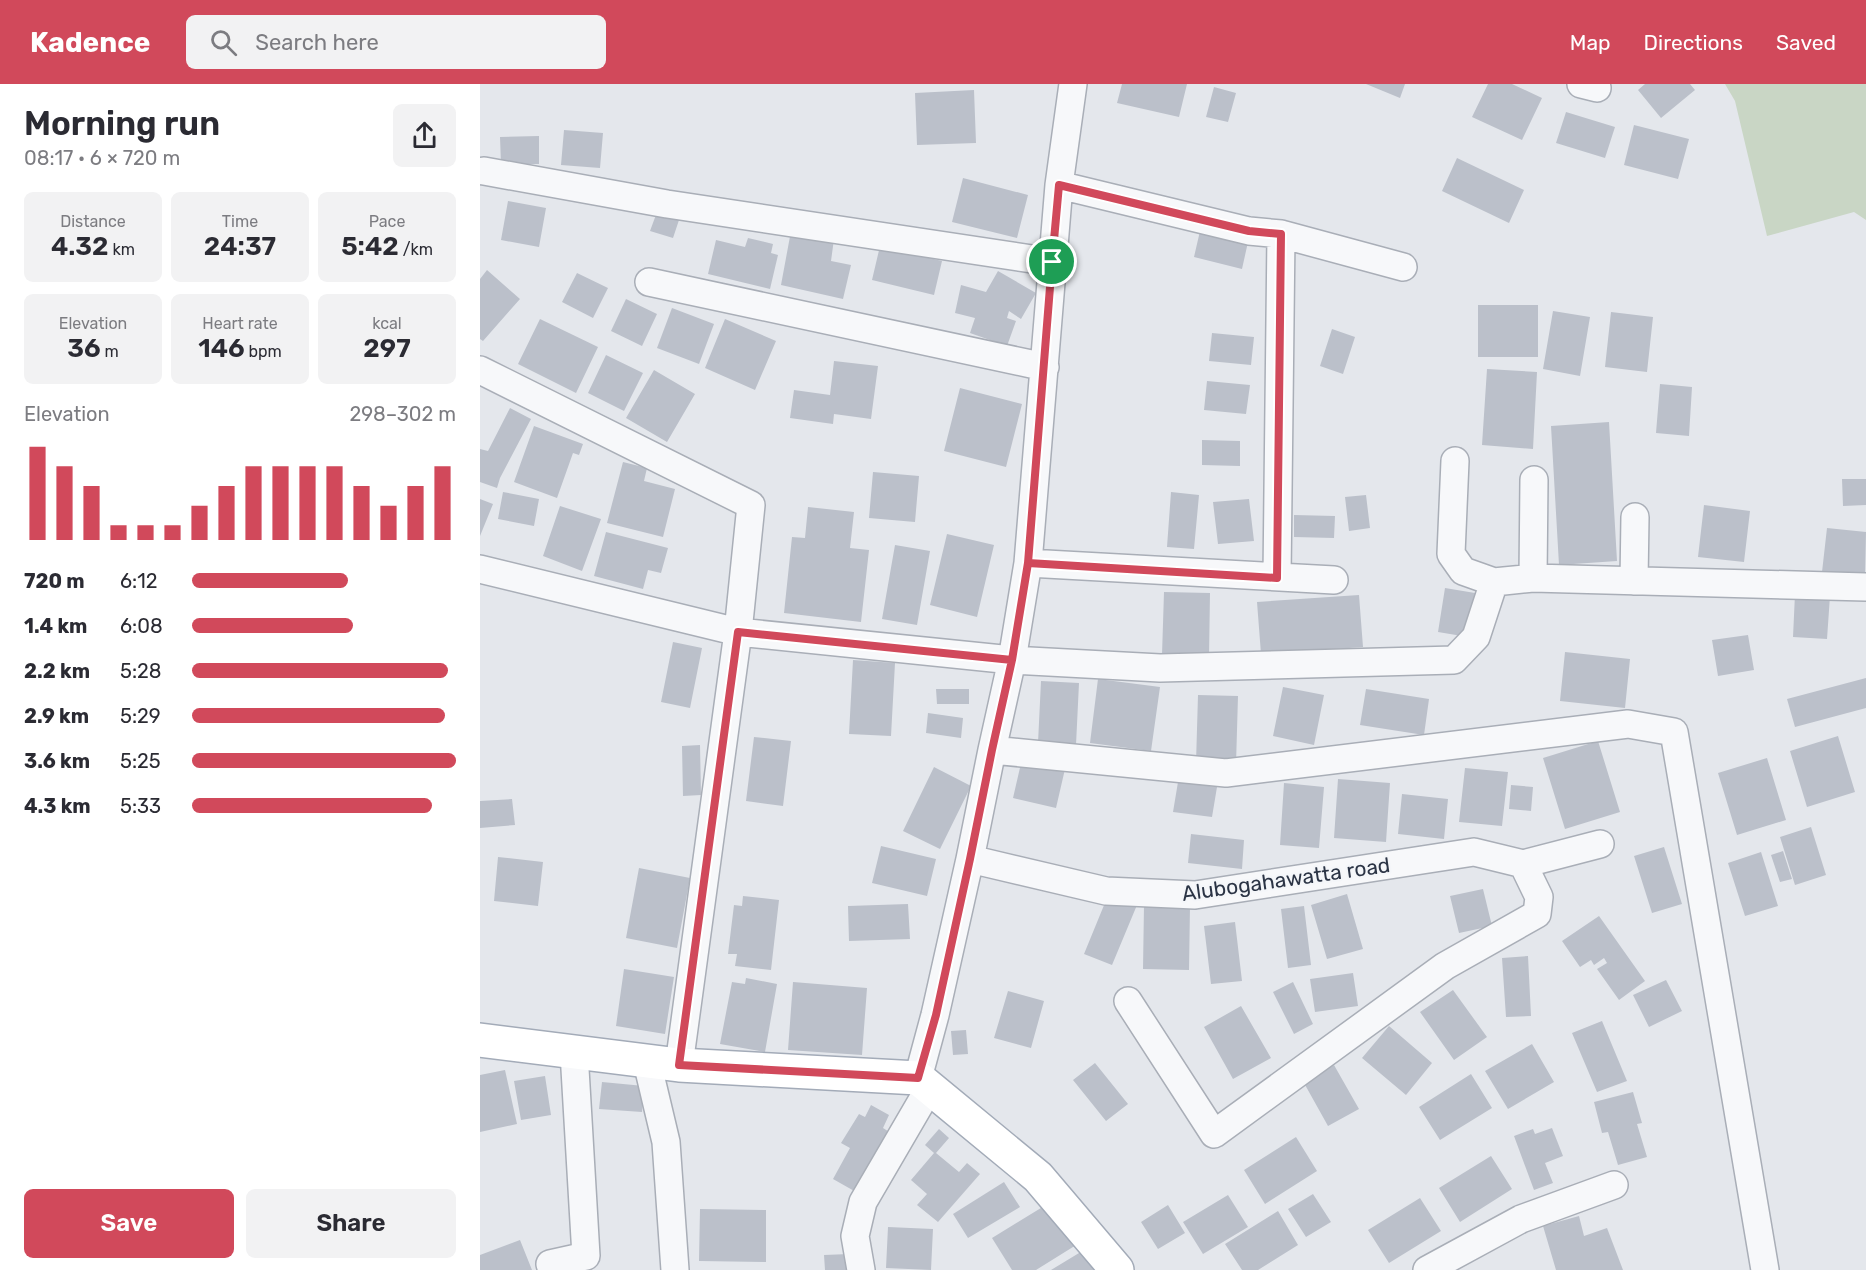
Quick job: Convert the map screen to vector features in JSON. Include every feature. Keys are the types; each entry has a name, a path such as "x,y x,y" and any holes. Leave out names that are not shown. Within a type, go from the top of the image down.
{"main road":[{"path":"480,1040 663,1064 924,1082 1038,1177 1117,1270"}],"street":[{"path":"861,1270 855,1236 863,1202 924,1082 936,1015 1012,660 1028,563 1059,185 1073,84"},
{"path":"484,171 667,204 1052,262"},
{"path":"1059,185 1249,231 1281,234 1403,267"},
{"path":"1277,578 1281,234"},
{"path":"649,282 1045,367"},
{"path":"480,370 751,505 738,632 663,1064 675,1270"},
{"path":"1455,461 1451,554 1463,571 1494,582 1533,578 1866,587"},
{"path":"1533,578 1534,480"},
{"path":"1634,581 1635,517"},
{"path":"1028,563 1334,580"},
{"path":"480,569 738,632 1012,660 1160,668 1454,660 1476,637 1494,582"},
{"path":"992,750 1226,772 1628,724 1674,732 1765,1270"},
{"name":"Alubogahawatta road","path":"970,859 1106,891 1195,895 1474,852 1523,864 1600,844"},
{"path":"1128,1001 1214,1134 1444,966 1537,914 1539,897 1523,864"},
{"path":"552,1270 550,1264 586,1256 574,1052"},
{"path":"1427,1270 1521,1219 1614,1185"}],"green space":[{"path":"1725,84 1866,84 1866,220 1854,212 1767,236 1735,101"}],"building":[{"path":"1122,84 1187,84 1179,117 1117,103"},
{"path":"1366,84 1405,84 1400,98"},
{"path":"1488,84 1512,84 1542,98 1522,140 1472,117"},
{"path":"1645,84 1690,84 1695,90 1661,118 1638,90"},
{"path":"1214,87 1236,93 1228,122 1206,117"},
{"path":"974,90 976,143 917,145 915,93"},
{"path":"1566,112 1615,127 1605,158 1556,143"},
{"path":"1634,125 1689,139 1678,179 1624,165"},
{"path":"564,130 603,133 600,168 561,165"},
{"path":"539,136 539,164 501,164 500,137"},
{"path":"1457,158 1524,190 1509,223 1442,191"},
{"path":"963,178 1028,195 1017,238 952,222"},
{"path":"508,201 546,208 539,247 501,240"},
{"path":"657,212 679,220 673,238 650,231"},
{"path":"791,231 834,239 831,261 851,265 843,299 781,285"},
{"path":"1200,231 1248,242 1242,269 1194,257"},
{"path":"748,238 773,244 771,253 778,255 770,289 708,274 716,240 745,247"},
{"path":"880,246 942,261 934,295 872,280"},
{"path":"487,270 520,299 483,341 480,339 480,279"},
{"path":"998,271 1036,293 1021,319 1009,311 1007,318 1016,321 1007,346 970,333 975,318 955,313 961,285 986,292"},
{"path":"577,273 608,288 593,318 562,302"},
{"path":"626,299 657,314 642,346 611,331"},
{"path":"1478,305 1538,305 1538,357 1478,357"},
{"path":"672,308 714,324 699,364 657,348"},
{"path":"1553,311 1590,317 1580,376 1543,369"},
{"path":"1611,312 1653,317 1647,372 1605,367"},
{"path":"540,319 598,347 576,393 518,364"},
{"path":"725,319 776,341 755,390 705,368"},
{"path":"1332,329 1355,337 1343,374 1320,366"},
{"path":"1212,333 1254,337 1251,365 1209,361"},
{"path":"606,355 643,373 624,411 588,393"},
{"path":"834,361 878,366 871,419 834,414 833,424 790,418 794,390 830,395"},
{"path":"1487,369 1537,372 1533,449 1482,445"},
{"path":"654,370 695,394 667,442 626,418"},
{"path":"1207,381 1250,385 1246,414 1204,410"},
{"path":"1660,384 1692,387 1689,436 1656,433"},
{"path":"960,388 1022,404 1006,467 944,451"},
{"path":"510,408 531,419 497,488 480,482 480,449 488,451"},
{"path":"1609,422 1617,561 1559,565 1551,426"},
{"path":"534,426 583,444 579,455 573,453 557,498 514,482"},
{"path":"1202,440 1240,441 1240,466 1202,465"},
{"path":"623,462 647,468 644,481 675,489 663,537 607,523"},
{"path":"873,472 919,476 915,522 869,518"},
{"path":"1842,479 1866,479 1866,505 1843,506"},
{"path":"503,492 539,499 534,526 498,519"},
{"path":"1171,492 1199,495 1194,549 1167,547"},
{"path":"1366,495 1370,528 1349,531 1345,497"},
{"path":"480,499 493,504 480,536"},
{"path":"1249,499 1254,541 1218,544 1213,502"},
{"path":"1704,505 1750,511 1744,562 1698,557"},
{"path":"560,506 601,519 582,571 543,556"},
{"path":"808,507 854,512 850,548 869,550 861,622 784,613 792,537 805,538"},
{"path":"1294,515 1335,516 1334,538 1294,537"},
{"path":"1827,528 1866,532 1865,577 1822,572"},
{"path":"606,532 668,548 661,573 648,570 643,589 594,576"},
{"path":"947,534 994,545 977,617 930,605"},
{"path":"895,545 930,551 917,625 882,619"},
{"path":"1445,588 1475,593 1468,637 1438,632"},
{"path":"1164,592 1210,593 1209,657 1162,655"},
{"path":"1795,594 1830,596 1827,639 1793,637"},
{"path":"1359,595 1363,647 1261,654 1257,602"},
{"path":"1748,635 1754,670 1718,676 1712,640"},
{"path":"673,642 702,648 690,708 661,702"},
{"path":"1565,652 1630,659 1625,708 1560,701"},
{"path":"853,660 895,663 891,736 849,734"},
{"path":"1866,678 1866,708 1795,727 1787,699"},
{"path":"1098,679 1160,687 1151,751 1090,743"},
{"path":"1041,681 1079,683 1076,745 1038,743"},
{"path":"1283,687 1324,695 1314,745 1273,736"},
{"path":"936,689 969,689 969,704 937,704"},
{"path":"1366,689 1429,699 1424,735 1360,725"},
{"path":"1198,695 1238,696 1236,765 1196,763"},
{"path":"928,713 963,718 961,738 926,733"},
{"path":"1838,736 1855,792 1807,807 1790,751"},
{"path":"754,737 791,741 783,806 746,801"},
{"path":"1598,741 1620,812 1565,829 1543,758"},
{"path":"700,745 701,795 683,796 682,746"},
{"path":"1767,758 1786,820 1737,835 1718,773"},
{"path":"1022,759 1065,769 1056,808 1013,798"},
{"path":"934,767 971,786 940,849 903,831"},
{"path":"1465,768 1508,772 1502,826 1459,822"},
{"path":"1338,779 1390,783 1386,842 1334,838"},
{"path":"1178,782 1217,787 1212,817 1173,812"},
{"path":"1284,783 1324,787 1319,848 1280,845"},
{"path":"1511,785 1533,787 1531,811 1509,809"},
{"path":"1402,794 1448,799 1444,839 1398,834"},
{"path":"512,799 515,825 480,828 480,801"},
{"path":"1811,827 1826,875 1795,885 1780,837"},
{"path":"1191,834 1244,840 1242,869 1188,863"},
{"path":"881,846 936,859 927,896 872,883"},
{"path":"1664,847 1682,904 1652,913 1634,856"},
{"path":"1783,851 1792,879 1780,882 1771,855"},
{"path":"1761,852 1778,906 1745,916 1728,863"},
{"path":"498,857 543,862 538,906 494,901"},
{"path":"639,868 690,878 677,948 626,938"},
{"path":"1483,889 1492,926 1459,933 1450,896"},
{"path":"1109,893 1137,905 1112,965 1084,954"},
{"path":"1347,894 1363,949 1327,959 1311,905"},
{"path":"743,896 779,900 771,970 735,966 737,954 728,954 734,905 742,906"},
{"path":"908,904 910,939 849,941 848,906"},
{"path":"1144,905 1190,906 1189,970 1143,969"},
{"path":"1304,906 1311,965 1288,968 1281,909"},
{"path":"1599,916 1645,981 1619,1000 1597,969 1607,963 1604,958 1594,965 1591,960 1580,967 1562,941"},
{"path":"1235,922 1242,981 1211,984 1204,926"},
{"path":"1528,956 1531,1016 1506,1017 1502,958"},
{"path":"624,969 674,977 665,1034 616,1026"},
{"path":"1353,973 1358,1006 1315,1012 1310,979"},
{"path":"746,978 777,984 765,1052 720,1044 732,982 745,984"},
{"path":"1666,980 1682,1011 1649,1027 1633,995"},
{"path":"793,982 867,988 862,1055 788,1050"},
{"path":"1293,982 1313,1024 1294,1034 1273,992"},
{"path":"1453,990 1487,1037 1454,1060 1420,1012"},
{"path":"1008,991 1044,1001 1031,1048 994,1038"},
{"path":"1241,1006 1271,1058 1233,1079 1204,1027"},
{"path":"1602,1021 1627,1081 1597,1092 1572,1033"},
{"path":"1389,1026 1432,1063 1406,1095 1362,1058"},
{"path":"966,1030 968,1054 953,1055 951,1031"},
{"path":"1532,1044 1554,1082 1508,1109 1485,1071"},
{"path":"1095,1063 1128,1104 1106,1121 1073,1080"},
{"path":"1334,1065 1359,1109 1328,1126 1304,1083"},
{"path":"505,1070 517,1124 480,1132 480,1075"},
{"path":"1471,1074 1492,1108 1440,1140 1419,1107"},
{"path":"545,1076 551,1115 521,1120 514,1081"},
{"path":"602,1082 644,1086 642,1112 599,1109"},
{"path":"1633,1092 1642,1123 1637,1124 1647,1157 1618,1165 1608,1132 1602,1133 1594,1102"},
{"path":"871,1105 889,1115 883,1128 894,1135 856,1192 833,1179 850,1148 841,1143 859,1114 865,1117"},
{"path":"1552,1128 1563,1156 1545,1163 1553,1183 1534,1190 1514,1136 1533,1129 1535,1134"},
{"path":"939,1129 949,1138 936,1153 959,1172 967,1163 980,1174 938,1222 917,1205 927,1194 911,1180 934,1153 925,1145"},
{"path":"1296,1137 1317,1171 1265,1204 1244,1170"},
{"path":"1491,1156 1512,1189 1460,1222 1439,1188"},
{"path":"1004,1182 1020,1207 968,1238 953,1214"},
{"path":"1313,1194 1331,1222 1306,1237 1288,1209"},
{"path":"1228,1195 1248,1227 1203,1254 1183,1222"},
{"path":"1420,1198 1441,1231 1389,1263 1368,1230"},
{"path":"1054,1200 1081,1242 1036,1270 1012,1270 992,1238"},
{"path":"1168,1205 1185,1233 1158,1249 1141,1222"},
{"path":"700,1209 766,1210 766,1262 699,1261"},
{"path":"1278,1211 1298,1245 1258,1270 1242,1270 1225,1244"},
{"path":"1579,1216 1584,1236 1607,1228 1623,1270 1556,1270 1543,1226"},
{"path":"888,1227 933,1229 931,1270 886,1268"},
{"path":"520,1240 532,1270 480,1270 480,1255"},
{"path":"1084,1250 1096,1270 1051,1270"},
{"path":"849,1254 850,1270 825,1270 824,1255"}],"route":[{"path":"1052,262 1028,563 1012,660 970,859 936,1015 918,1078 679,1065 738,632 1012,660 1020,612 1028,563 1277,578 1281,234 1249,231 1059,185 1052,262"}]}
